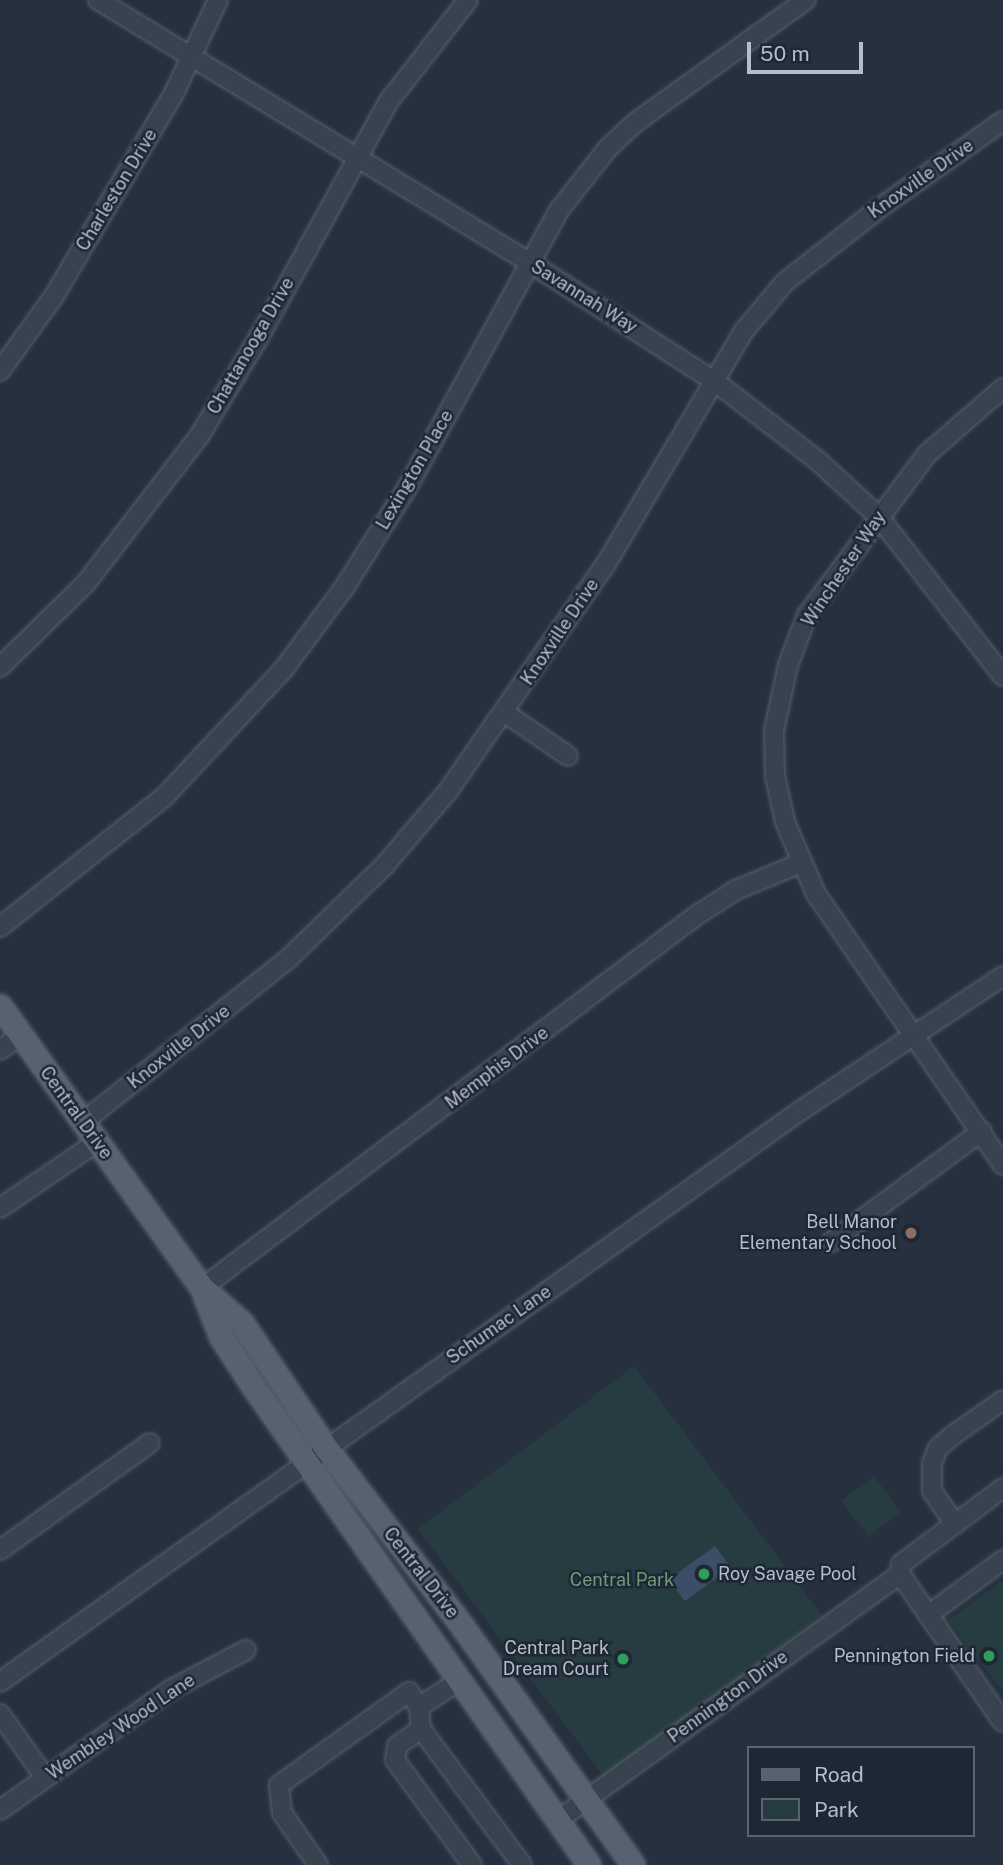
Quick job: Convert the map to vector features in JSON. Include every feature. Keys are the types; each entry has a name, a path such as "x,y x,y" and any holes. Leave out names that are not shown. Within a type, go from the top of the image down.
{"main road":[{"name":"Central Drive","path":"0,1006 202,1288 242,1323 326,1448 462,1626 633,1865"},
{"name":"Central Drive","path":"202,1288 221,1336 305,1463 589,1865"}],"street":[{"name":"Savannah Way","path":"98,0 532,264 713,380 818,461 878,516 1003,676"},
{"name":"Charleston Drive","path":"0,371 54,296 191,57 218,0"},
{"name":"Chattanooga Drive","path":"0,667 86,583 200,435 258,340 404,79 468,0"},
{"name":"Lexington Place","path":"0,927 164,797 283,670 344,587 407,488 561,209 608,148 636,122 806,0"},
{"name":"Knoxville Drive","path":"83,1122 288,959 384,866 447,791 505,713 606,564 743,332 785,282 881,207 1003,121"},
{"name":"Winchester Way","path":"1003,388 936,445 878,516 807,615 776,709 775,776 800,863 836,929 977,1123 999,1144 1003,1165"},
{"path":"505,713 568,757"},
{"name":"Memphis Drive","path":"202,1288 697,915 736,890 800,863"},
{"name":"Schumac Lane","path":"0,1682 912,1034 1003,976"},
{"path":"0,1050 21,1035"},
{"path":"831,1242 977,1123"},
{"path":"0,1208 97,1142"},
{"path":"955,1524 932,1491 932,1463 938,1448 1003,1400"},
{"path":"0,1550 150,1443"},
{"name":"Pennington Drive","path":"558,1820 900,1574 901,1564 1003,1488"},
{"path":"928,1615 1003,1560"},
{"path":"900,1574 1003,1722"},
{"name":"Wembley Wood Lane","path":"0,1810 170,1690 246,1650"},
{"path":"419,1707 459,1681"},
{"path":"318,1865 282,1813 279,1785 409,1692 419,1707 421,1729 522,1865"},
{"path":"0,1714 45,1777"},
{"path":"421,1729 397,1746 395,1760 472,1865"}],"green space":[{"name":"Central Park","path":"634,1366 822,1615 605,1778 418,1529"},
{"path":"874,1476 901,1512 868,1537 841,1501"},
{"name":"Pennington Field","path":"1003,1580 1003,1692 948,1620"}],"water":[{"path":"715,1546 731,1568 685,1601 669,1580"}],"place":[{"name":"Bell Manor Elementary School","path":"911,1233"},
{"name":"Roy Savage Pool","path":"704,1574"},
{"name":"Pennington Field","path":"989,1656"},
{"name":"Central Park Dream Court","path":"623,1659"}]}
